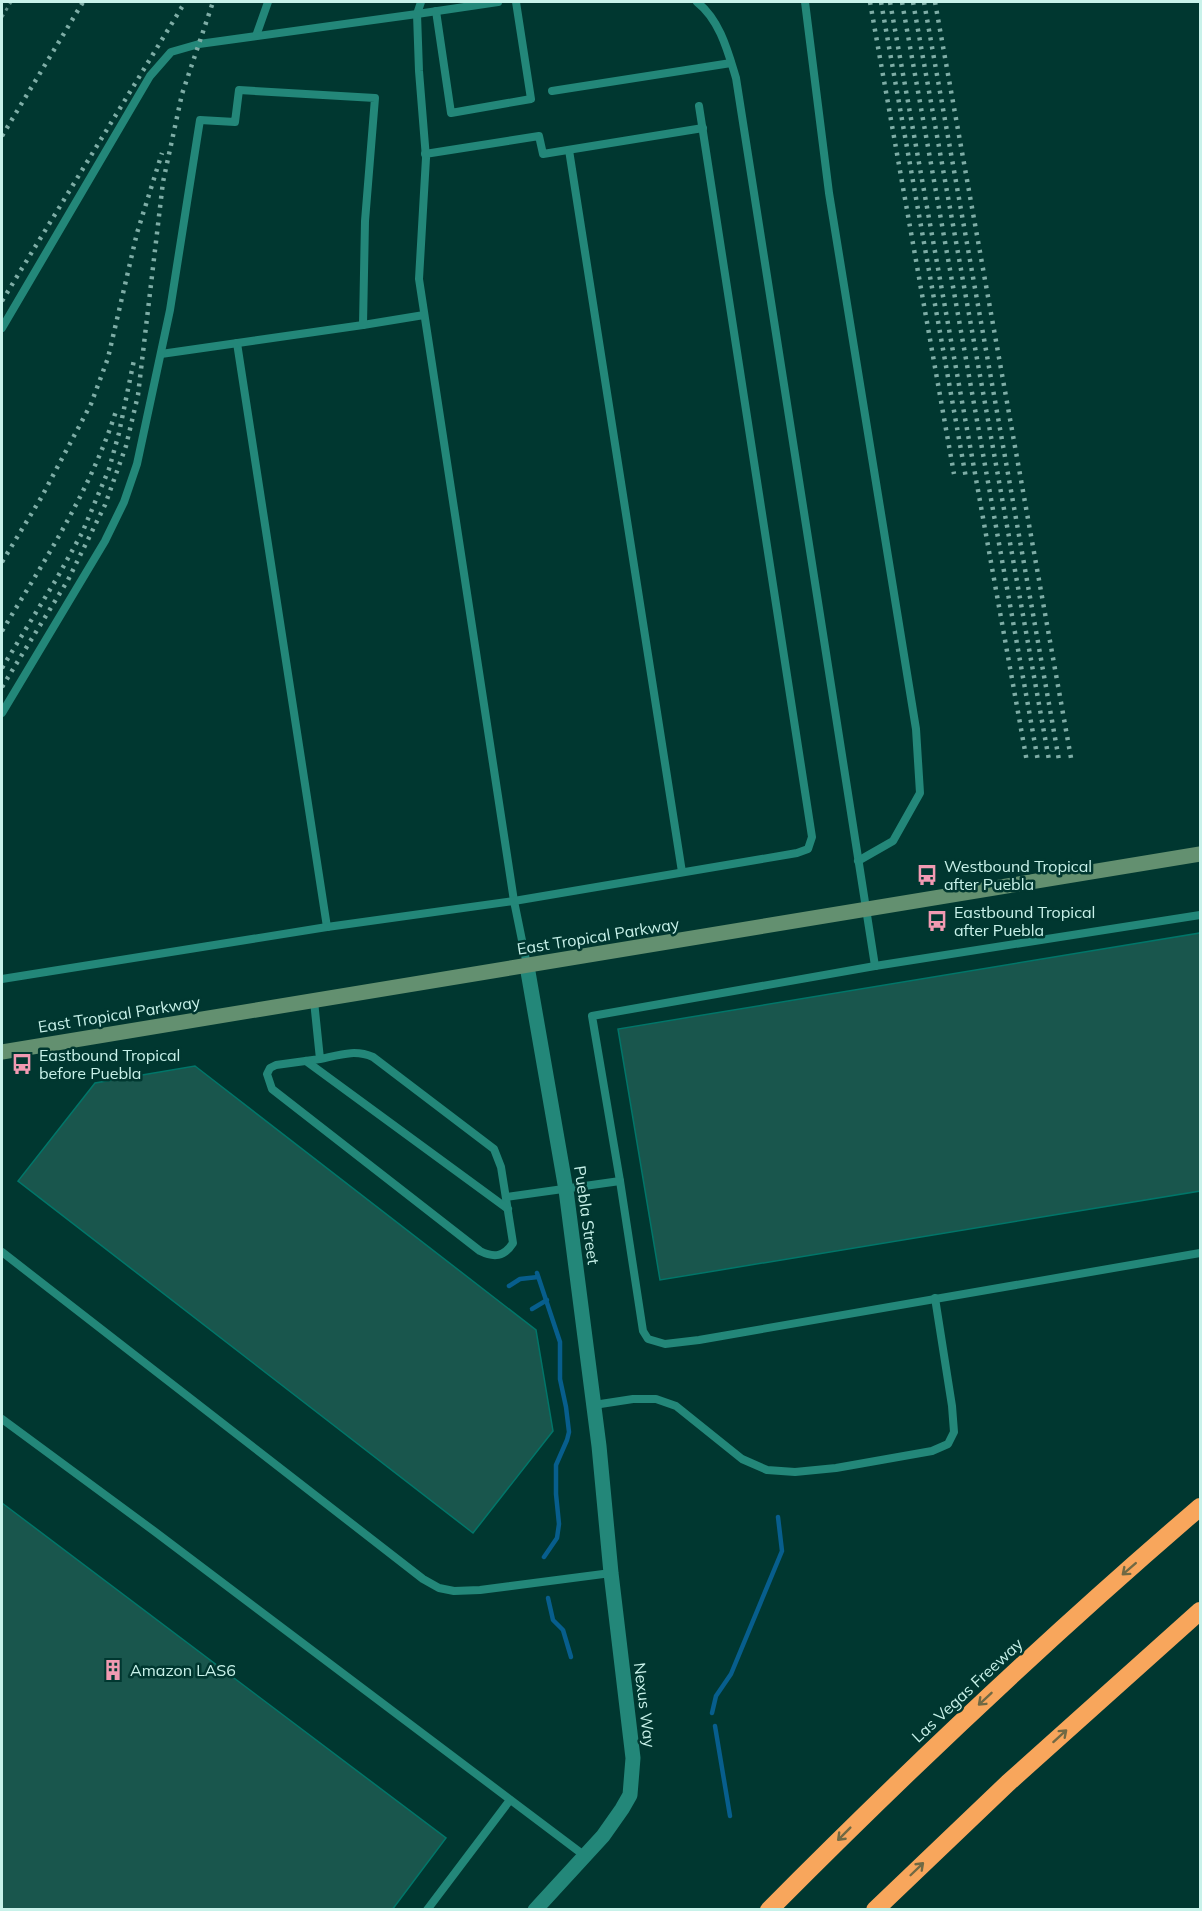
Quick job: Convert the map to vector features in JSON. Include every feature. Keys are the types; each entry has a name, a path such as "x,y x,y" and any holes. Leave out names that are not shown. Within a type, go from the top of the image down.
{"highway":[{"name":"Las Vegas Freeway","path":"769,1910 894,1785 979,1705 1200,1506"},
{"path":"875,1910 1008,1783 1200,1611"}],"street":[{"name":"East Tropical Parkway","path":"2,1052 1200,854"},
{"name":"Puebla Street","path":"527,966 566,1190 601,1471"},
{"name":"Nexus Way","path":"535,1910 603,1836 630,1795 633,1758 601,1471"}],"lane":[{"path":"256,36 268,2"},
{"path":"421,2 417,14 425,154 419,279 514,900 527,966"},
{"path":"2,328 150,76 171,52 199,44 498,2"},
{"path":"436,11 451,113 531,99 516,2"},
{"path":"697,2 703,6 722,36 738,90 875,966"},
{"path":"805,2 828,193 915,729 920,793 893,841 858,861"},
{"path":"552,91 731,63"},
{"path":"2,713 105,541 124,502 137,464 170,309 200,120 235,122 239,90 375,98 365,221 363,325"},
{"path":"2,979 327,927 514,900 797,853 808,849 812,837 699,106"},
{"path":"425,154 539,136 543,154 703,128"},
{"path":"569,150 682,872"},
{"path":"161,354 424,315"},
{"path":"237,343 327,927"},
{"path":"1200,915 875,966 592,1016 643,1331 648,1339 665,1344 699,1340 1200,1253"},
{"path":"314,1001 320,1059"},
{"path":"352,1052 364,1053 373,1057 494,1149 499,1157 513,1243 508,1251 500,1256 480,1251 272,1089 267,1074 270,1068 276,1065 320,1059 352,1052"},
{"path":"306,1061 508,1209"},
{"path":"506,1197 620,1181"},
{"path":"2,1252 423,1579 439,1588 454,1591 480,1590 611,1573"},
{"path":"594,1405 633,1399 656,1399 676,1406 742,1459 767,1470 795,1472 836,1468 932,1451 948,1444 954,1432 935,1298"},
{"path":"2,1419 585,1856"},
{"path":"427,1910 510,1800"}],"path":[{"path":"2,17 11,2"}],"building":[{"path":"1200,933 1200,1191 660,1280 618,1029"},
{"path":"195,1066 536,1330 553,1431 473,1533 18,1181 95,1083"},
{"name":"Amazon LAS6","path":"2,1503 446,1838 392,1910 2,1910"}],"waterway":[{"path":"537,1273 560,1342 560,1379 569,1432 556,1465 559,1524 557,1538 544,1557"},
{"path":"509,1286 520,1279 538,1277"},
{"path":"532,1309 547,1300"},
{"path":"712,1713 716,1696 731,1674 782,1551 778,1517"},
{"path":"548,1598 553,1620 563,1630 571,1657"},
{"path":"715,1726 730,1816"}],"railway":[{"path":"2,136 83,2"},
{"path":"2,301 185,2"},
{"path":"2,687 68,580 105,505 126,446 138,395 163,182 182,94 213,2"},
{"path":"870,2 954,474"},
{"path":"881,2 966,478"},
{"path":"890,2 1027,762"},
{"path":"902,2 1038,761"},
{"path":"913,2 1049,760"},
{"path":"924,2 1059,760"},
{"path":"935,2 1071,758"},
{"path":"2,562 41,498 91,404 108,358 137,233 162,153"},
{"path":"2,668 82,533 109,469 134,360"},
{"path":"2,631 81,495 95,467 117,408"}],"place":[{"name":"Westbound Tropical after Puebla","path":"927,875"},
{"name":"Eastbound Tropical after Puebla","path":"937,921"},
{"name":"Eastbound Tropical before Puebla","path":"22,1064"},
{"name":"Amazon LAS6","path":"113,1670"}]}
